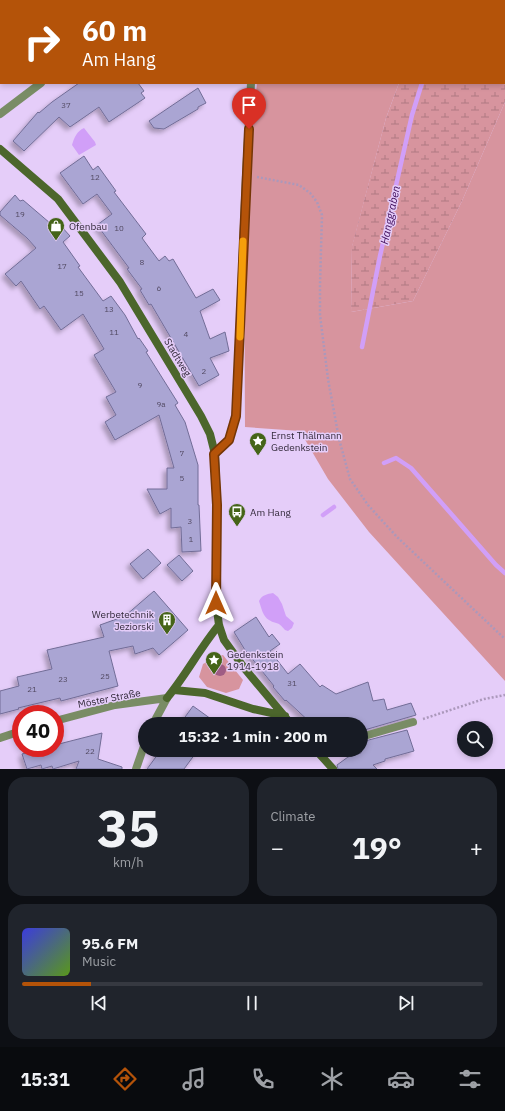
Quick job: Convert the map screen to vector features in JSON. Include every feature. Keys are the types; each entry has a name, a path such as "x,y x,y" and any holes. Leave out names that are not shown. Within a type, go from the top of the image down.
{"street":[{"path":"0,114 40,84"},
{"path":"214,454 229,440 236,416 251,84"},
{"name":"Stadtweg","path":"0,149 58,199 120,282 202,416 210,434 214,454 217,505 216,603 219,625"},
{"path":"157,717 167,698 194,661 206,641 219,625"},
{"path":"219,625 224,640 245,669 285,716"},
{"path":"174,690 205,693 254,709 285,716"},
{"name":"Möster Straße","path":"64,719 115,706 167,698"},
{"path":"368,735 413,722"},
{"path":"0,738 12,734"},
{"path":"136,769 140,757"},
{"path":"322,757 333,769"}],"path":[{"path":"246,175 279,180 299,186 310,193 317,202 322,215 320,315 325,356 339,439 350,479 368,505 397,537 505,638"},
{"path":"413,722 484,699 505,695"}],"green space":[{"path":"257,84 399,84 386,118 352,247 351,312 413,301 462,201 505,102 505,681 369,532 328,479 300,431 245,427 244,224"},
{"path":"399,84 505,84 505,102 462,201 413,301 351,312 352,246 386,118"},
{"path":"223,655 243,680 239,689 226,693 207,687 199,677 203,664"}],"shaded area":[{"path":"84,128 96,145 79,155 72,145 76,135"},
{"path":"273,593 278,597 282,604 286,616 294,623 292,628 288,631 279,624 267,619 262,612 259,601 260,599 267,594"}],"building":[{"path":"78,84 139,84 144,91 141,93 145,98 109,122 99,107 70,127 59,117 24,151 13,141 38,112 39,113"},
{"path":"198,88 206,103 164,129 154,128 149,121"},
{"path":"84,156 93,170 98,166 116,191 114,192 146,234 142,238 159,261 165,256 169,261 173,259 196,298 213,289 220,300 200,311 210,339 225,332 229,351 210,358 219,375 199,386 151,304 149,305 140,290 142,289 127,269 129,268 97,225 112,214 97,194 83,204 60,173"},
{"path":"15,195 20,201 23,200 57,229 61,226 70,236 63,242 80,266 78,267 103,301 111,296 125,315 138,339 139,338 148,351 146,352 178,403 175,405 185,422 198,465 198,505 201,551 182,552 181,527 171,528 171,508 160,514 147,489 167,489 167,468 174,468 159,415 115,440 105,422 116,415 106,397 116,392 94,355 104,349 83,314 61,330 44,306 40,309 21,281 16,286 5,274 36,248 27,238 0,215 0,212"},
{"path":"148,549 161,563 143,579 130,564"},
{"path":"179,555 193,571 182,581 167,565"},
{"path":"154,591 188,630 159,655 153,648 135,654 133,646 109,651 118,686 61,701 60,698 31,705 12,705 12,711 0,714 0,691 19,686 17,677 52,669 47,650 104,637 100,625 125,616"},
{"path":"256,617 269,637 272,634 280,644 270,651 288,674 300,664 320,687 322,685 336,694 368,682 373,701 384,699 387,710 411,703 416,715 368,729 368,717 304,717 286,700 285,701 273,687 274,686 245,650 234,632"},
{"path":"193,706 208,717 185,717"},
{"path":"407,730 414,751 385,759 385,761 373,765 377,769 338,769 337,765 348,757 368,757 368,740"},
{"path":"102,733 98,759 122,767 122,769 76,769 79,761 53,769 52,766 42,769 41,765 27,769 23,757 64,757 64,743"},
{"path":"156,757 193,757 184,769 147,769"}],"waterway":[{"name":"Hanggraben","path":"362,347 380,256 412,115 422,84"},
{"path":"384,463 396,458 411,468 496,565 505,573"},
{"path":"323,515 334,507"}],"slow traffic":[{"path":"240,337 243,241"}],"place":[{"name":"Ofenbau","path":"56,241"},
{"name":"Ernst Thälmann Gedenkstein","path":"258,456"},
{"name":"Am Hang","path":"237,527"},
{"name":"Werbetechnik Jeziorski","path":"167,635"},
{"name":"Gedenkstein 1914-1918","path":"214,675"}],"route":[{"path":"216,603 217,505 214,454 229,440 236,416 249,129"}]}
